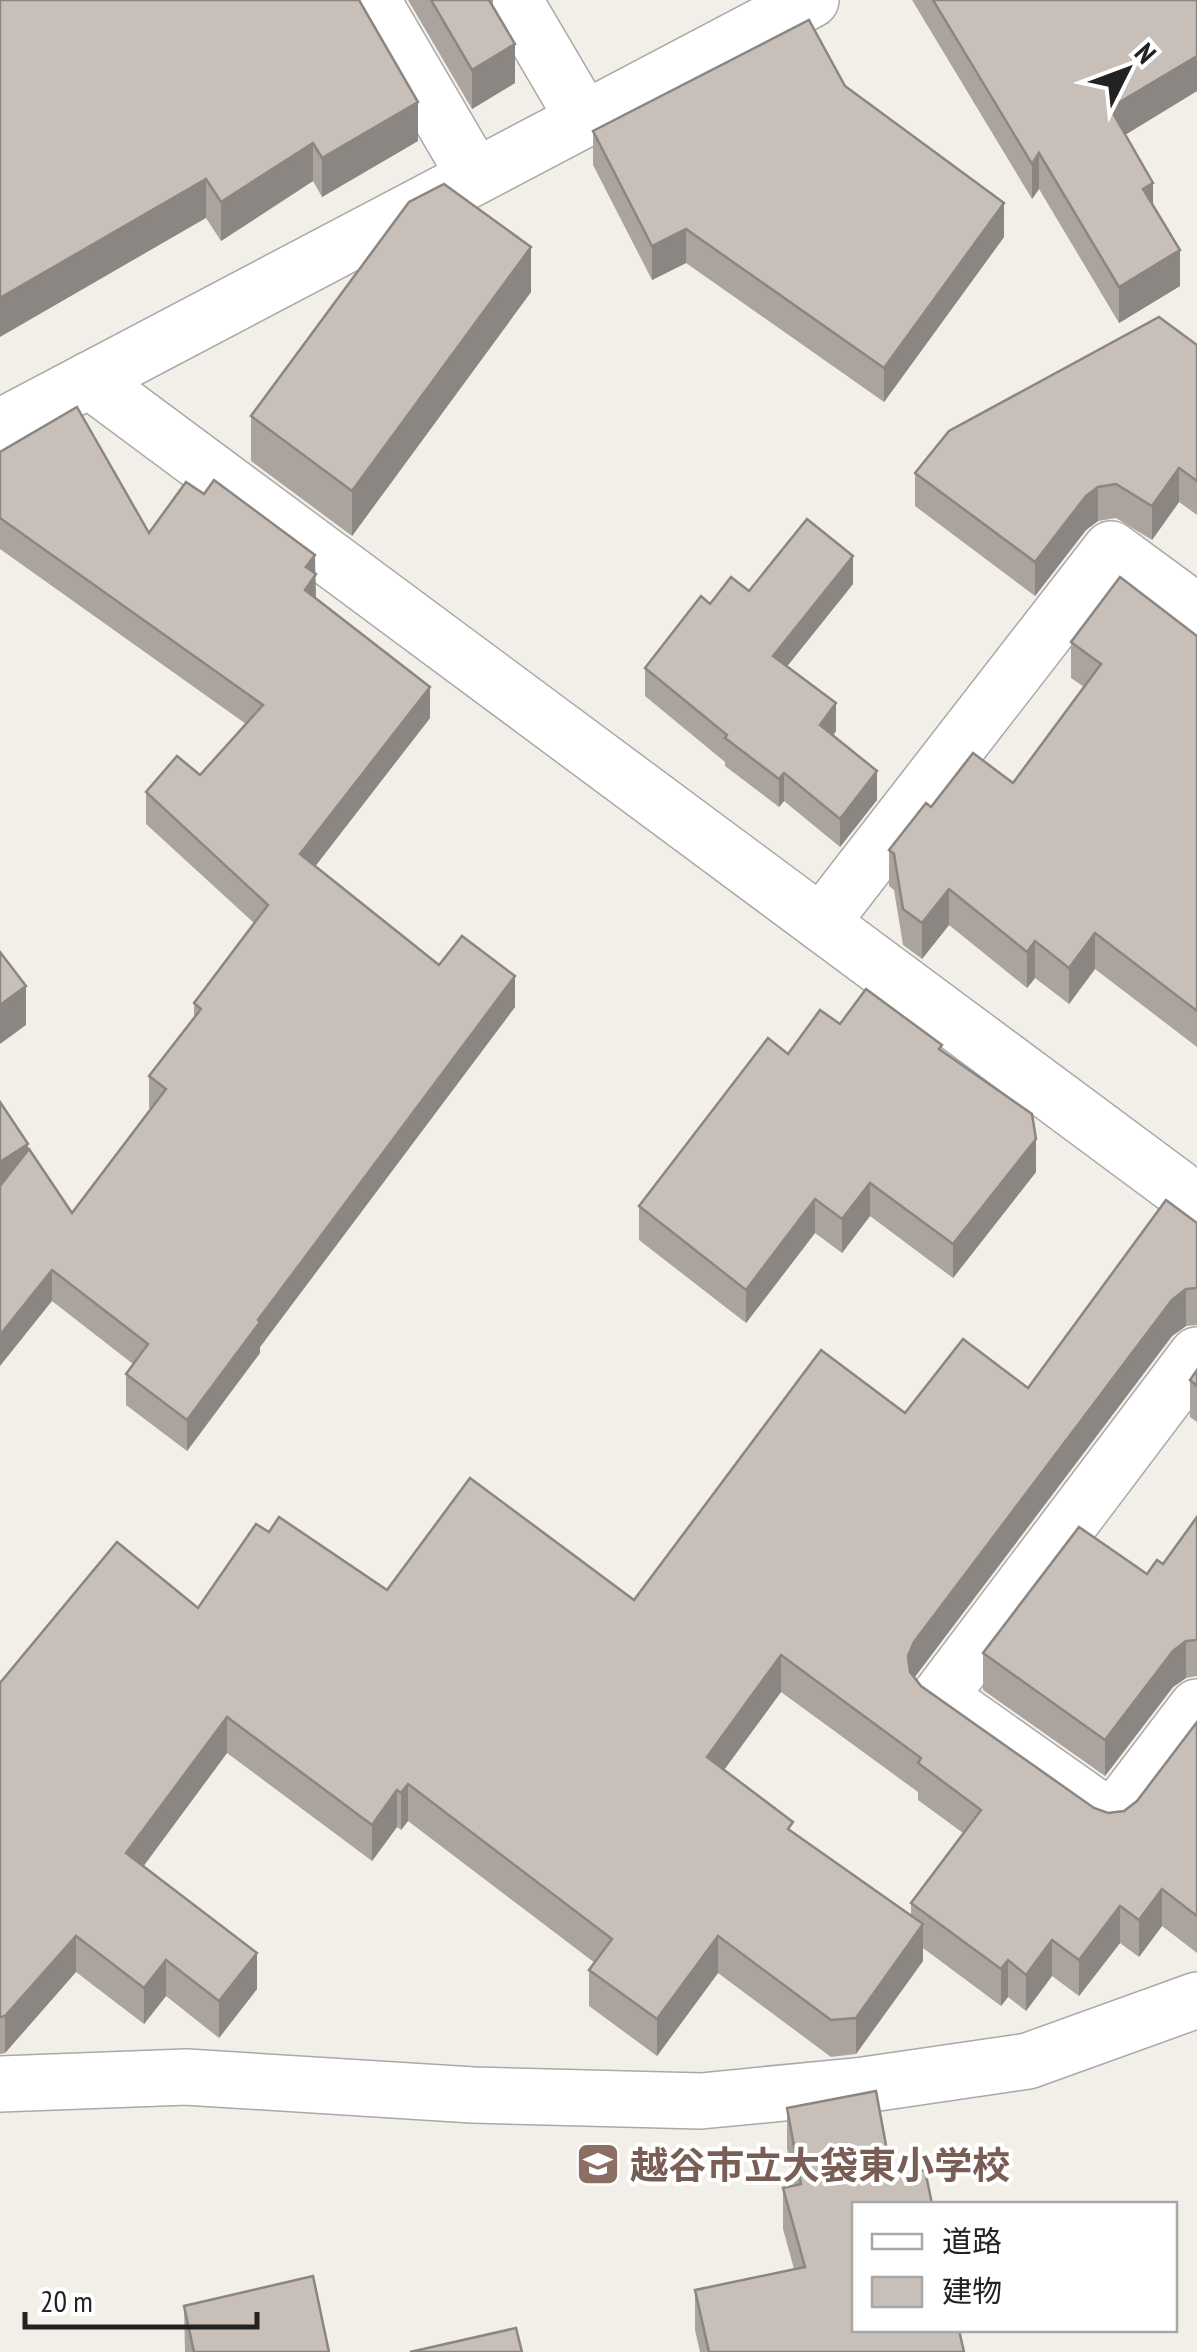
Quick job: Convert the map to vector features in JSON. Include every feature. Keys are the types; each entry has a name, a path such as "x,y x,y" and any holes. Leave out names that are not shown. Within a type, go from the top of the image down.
{"street":[{"path":"372,0 475,176"},
{"path":"514,0 584,120"},
{"path":"0,427 811,0"},
{"path":"89,380 1197,1202"},
{"path":"821,923 1111,549 1197,612"},
{"path":"1197,1355 940,1697 1112,1819 1197,1706"},
{"path":"0,2084 186,2077 473,2095 701,2101 864,2085 1028,2061 1197,2000"}],"building":[{"path":"0,0 359,0 418,102 322,158 313,143 221,202 206,179 0,298"},
{"path":"431,0 489,0 515,44 472,70"},
{"path":"933,0 1197,0 1197,56 1110,108 1153,183 1143,189 1180,250 1119,287 1039,153 1032,164"},
{"path":"809,20 845,86 1004,203 884,368 686,229 652,246 593,131"},
{"path":"444,184 531,247 352,491 251,416 409,202"},
{"path":"1159,317 1197,345 1197,481 1179,468 1152,506 1116,484 1098,487 1086,496 1035,562 915,473 949,431"},
{"path":"77,407 149,533 186,482 204,494 214,480 315,555 306,567 316,574 305,590 430,687 300,854 439,965 462,936 515,976 187,1420 126,1374 148,1344 52,1270 0,1335 0,1186 29,1149 72,1213 166,1089 149,1076 201,1009 194,1003 268,905 146,792 177,756 200,775 263,705 0,518 0,452"},
{"path":"807,519 853,556 773,656 836,703 820,725 877,771 840,819 784,773 779,779 725,738 727,735 645,668 701,596 710,604 731,577 749,591"},
{"path":"1120,577 1197,636 1197,1011 1095,933 1069,968 1035,941 1027,952 949,889 922,923 903,909 894,854 889,850 926,803 931,807 973,753 1013,783 1101,664 1071,642"},
{"path":"0,952 26,986 0,1005"},
{"path":"866,989 942,1045 939,1049 1032,1114 1036,1139 953,1244 870,1183 842,1219 815,1199 746,1290 639,1206 768,1038 788,1054 820,1010 840,1024"},
{"path":"0,1102 28,1144 0,1162"},
{"path":"1166,1200 1197,1223 1197,1288 1186,1289 1172,1300 914,1642 908,1656 910,1672 921,1686 1094,1808 1108,1813 1124,1811 1137,1801 1197,1722 1197,1916 1162,1889 1139,1920 1120,1906 1079,1960 1052,1940 1026,1975 1008,1960 1001,1969 911,1903 981,1810 918,1763 921,1758 781,1655 707,1757 793,1822 788,1829 923,1924 856,2018 831,2020 718,1936 657,2019 589,1970 612,1939 408,1784 401,1793 397,1790 372,1825 227,1717 126,1853 257,1953 219,2001 166,1960 144,1988 76,1936 0,2017 0,1683 117,1542 198,1608 256,1524 269,1532 279,1517 387,1590 470,1478 634,1600 821,1350 905,1413 963,1339 1028,1388"},
{"path":"1197,1517 1197,1640 1186,1641 1173,1651 1105,1740 983,1653 1079,1527 1147,1574 1157,1560 1163,1564"},
{"path":"876,2091 892,2178 925,2170 932,2202 852,2202 852,2332 959,2332 964,2352 709,2352 695,2290 805,2267 783,2188 801,2184 787,2108"},
{"path":"313,2276 329,2352 194,2352 184,2306"},
{"path":"516,2328 522,2352 410,2352"}],"place":[{"name":"越谷市立大袋東小学校","path":"598,2164"}]}
